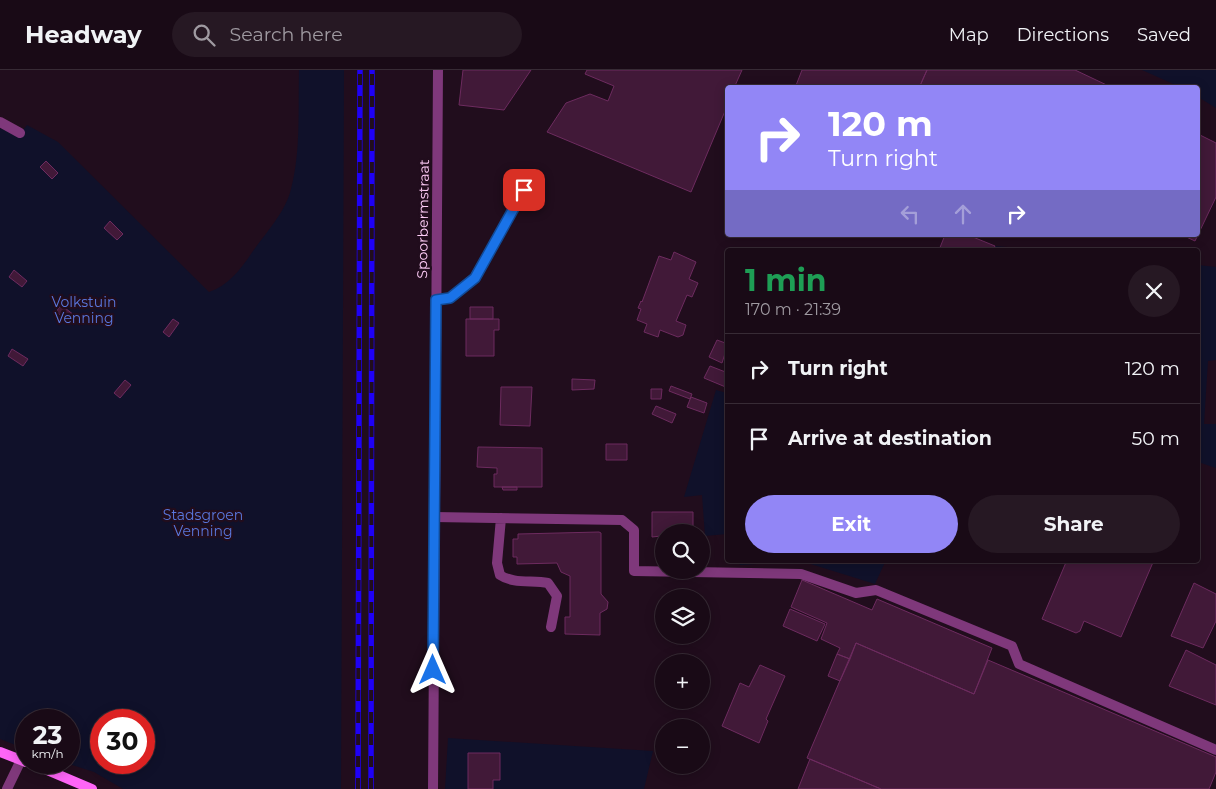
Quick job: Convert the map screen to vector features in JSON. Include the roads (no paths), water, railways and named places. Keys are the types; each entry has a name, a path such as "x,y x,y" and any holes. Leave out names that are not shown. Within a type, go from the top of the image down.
{"street":[{"name":"Spoorbermstraat","path":"433,789 438,70"},
{"path":"0,122 20,132"},
{"path":"436,300 450,298 475,278 524,190"},
{"path":"434,516 622,520 634,530 634,571 801,574 856,593 876,590 1012,646 1020,664 1216,750"},
{"path":"501,518 497,563 500,575 508,581 532,580 548,582 557,596 551,627"},
{"path":"0,752 15,757"},
{"path":"7,789 17,774"},
{"path":"56,774 92,789"}],"railway":[{"path":"358,789 360,70"},
{"path":"371,789 372,70"}],"park label":[{"name":"Volkstuin Venning","path":"84,310"},
{"name":"Stadsgroen Venning","path":"203,524"}]}
